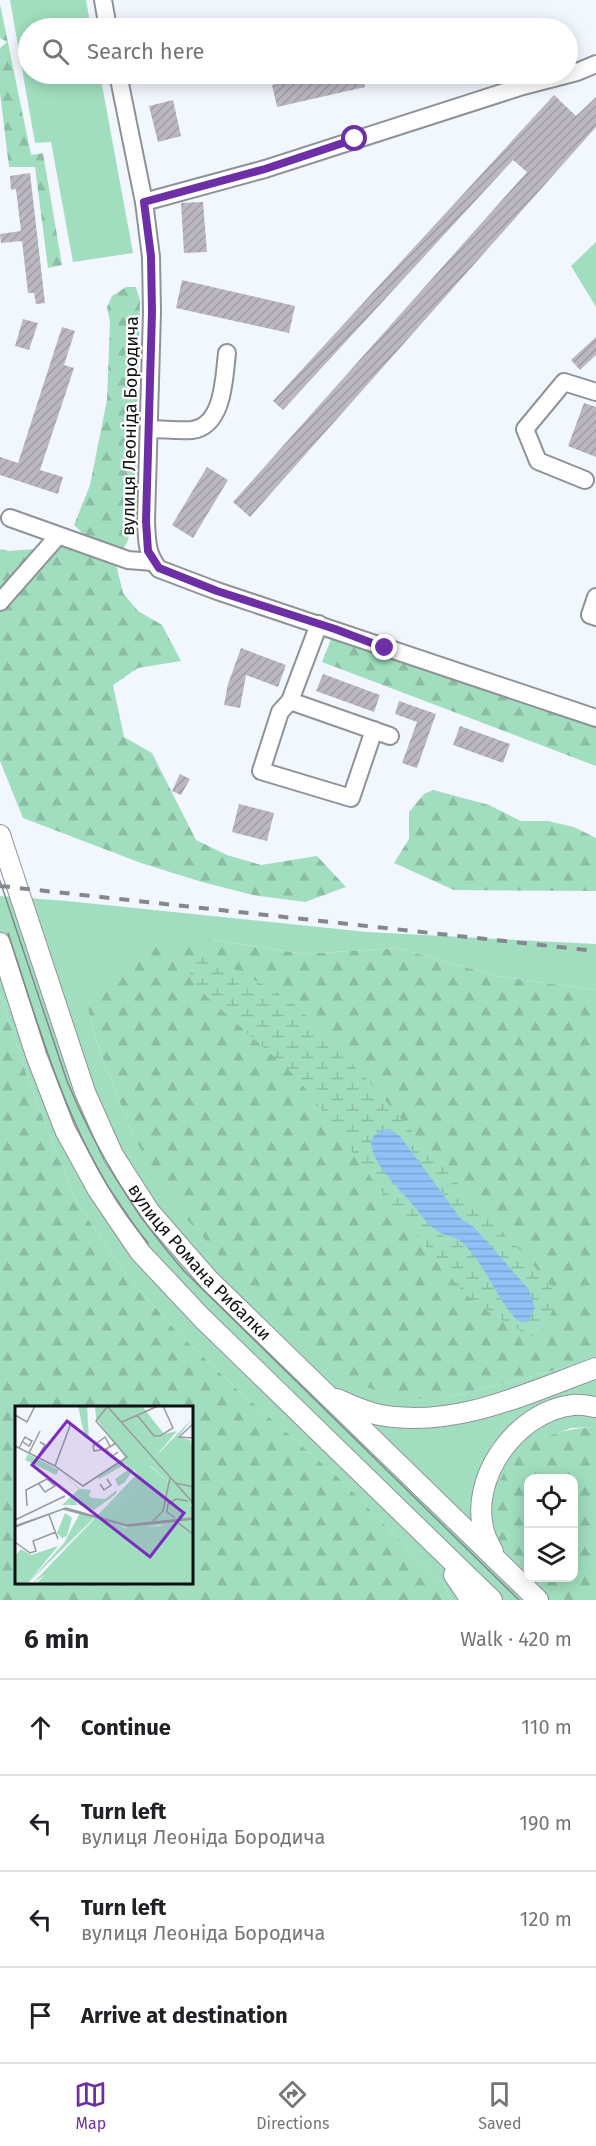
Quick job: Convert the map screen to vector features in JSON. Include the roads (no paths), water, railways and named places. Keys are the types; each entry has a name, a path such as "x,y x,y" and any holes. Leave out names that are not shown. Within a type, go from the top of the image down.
{"main road":[{"name":"вулиця Романа Рибалки","path":"0,835 70,1054 85,1092 113,1155 149,1211 209,1280 538,1600"},
{"name":"вулиця Романа Рибалки","path":"0,943 36,1055 65,1130 98,1191 140,1252 202,1318 492,1600"},
{"path":"324,1393 356,1408 379,1415 426,1418 454,1415 510,1399 596,1368"},
{"path":"497,1560 485,1535 482,1512 487,1478 500,1451 520,1429 544,1414 573,1405 596,1407"},
{"path":"429,1538 471,1600"}],"street":[{"path":"103,0 106,18"},
{"path":"578,72 596,64"},
{"name":"вулиця Леоніда Бородича","path":"120,84 144,202 151,256 146,521 148,551 153,562"},
{"path":"144,202 265,169 531,84"},
{"path":"149,429 193,430 202,427 213,417 219,405 227,354"},
{"path":"585,480 538,460 525,429 564,382 596,392"},
{"path":"10,518 128,560 153,562 159,568 172,574 596,718"},
{"path":"0,602 58,536"},
{"path":"596,597 590,615 596,617"},
{"path":"291,701 382,733 351,798 261,771 280,712 291,701 319,624"}],"water":[{"path":"389,1129 400,1136 461,1219 474,1227 529,1290 535,1308 528,1322 520,1322 513,1316 464,1244 431,1226 379,1164 373,1152 372,1142 376,1134"}],"tram line":[{"path":"0,881 67,1081 78,1107 118,1181 149,1227 184,1271 519,1600"},
{"path":"8,933 48,1055 80,1134 122,1209 148,1243"}],"railway":[{"path":"0,886 596,951"}]}
